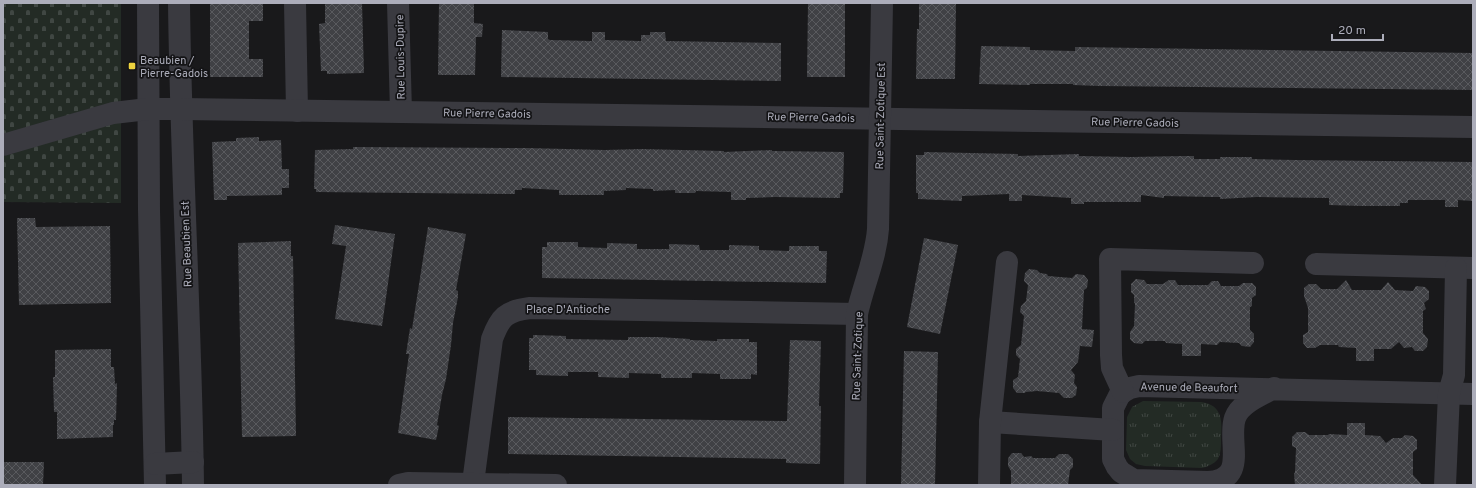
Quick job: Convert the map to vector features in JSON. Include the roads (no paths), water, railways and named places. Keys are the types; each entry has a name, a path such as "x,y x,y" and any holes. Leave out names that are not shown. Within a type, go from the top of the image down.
{"street":[{"path":"148,3 149,210 155,475 193,462"},
{"name":"Rue Beaubien Est","path":"179,3 193,485"},
{"path":"295,3 297,111"},
{"name":"Rue Louis-Dupire","path":"398,3 401,112"},
{"name":"Rue Saint-Zotique Est","path":"878,229 882,3"},
{"name":"Rue Pierre Gadois","path":"3,145 114,113 148,109 1473,126"},
{"name":"Rue Saint-Zotique","path":"855,485 857,314 877,244 878,229"},
{"path":"1123,392 1112,368 1110,259 1253,263"},
{"path":"989,485 990,422 1007,262"},
{"path":"1316,264 1464,268 1454,375 1449,393 1445,485"},
{"name":"Place D'Antioche","path":"473,483 492,339 496,326 504,316 516,310 538,308 857,314"},
{"name":"Avenue de Beaufort","path":"1274,388 1245,406 1235,417 1235,458 1232,468 1223,479 1216,482 1115,479 1117,467 1114,459 1113,408 1123,392 1130,388 1139,386 1274,388 1473,394"},
{"path":"990,422 1113,430"},
{"path":"399,485 408,482 556,485"}],"place":[{"name":"Beaubien / Pierre-Gadois","path":"132,66"}]}
